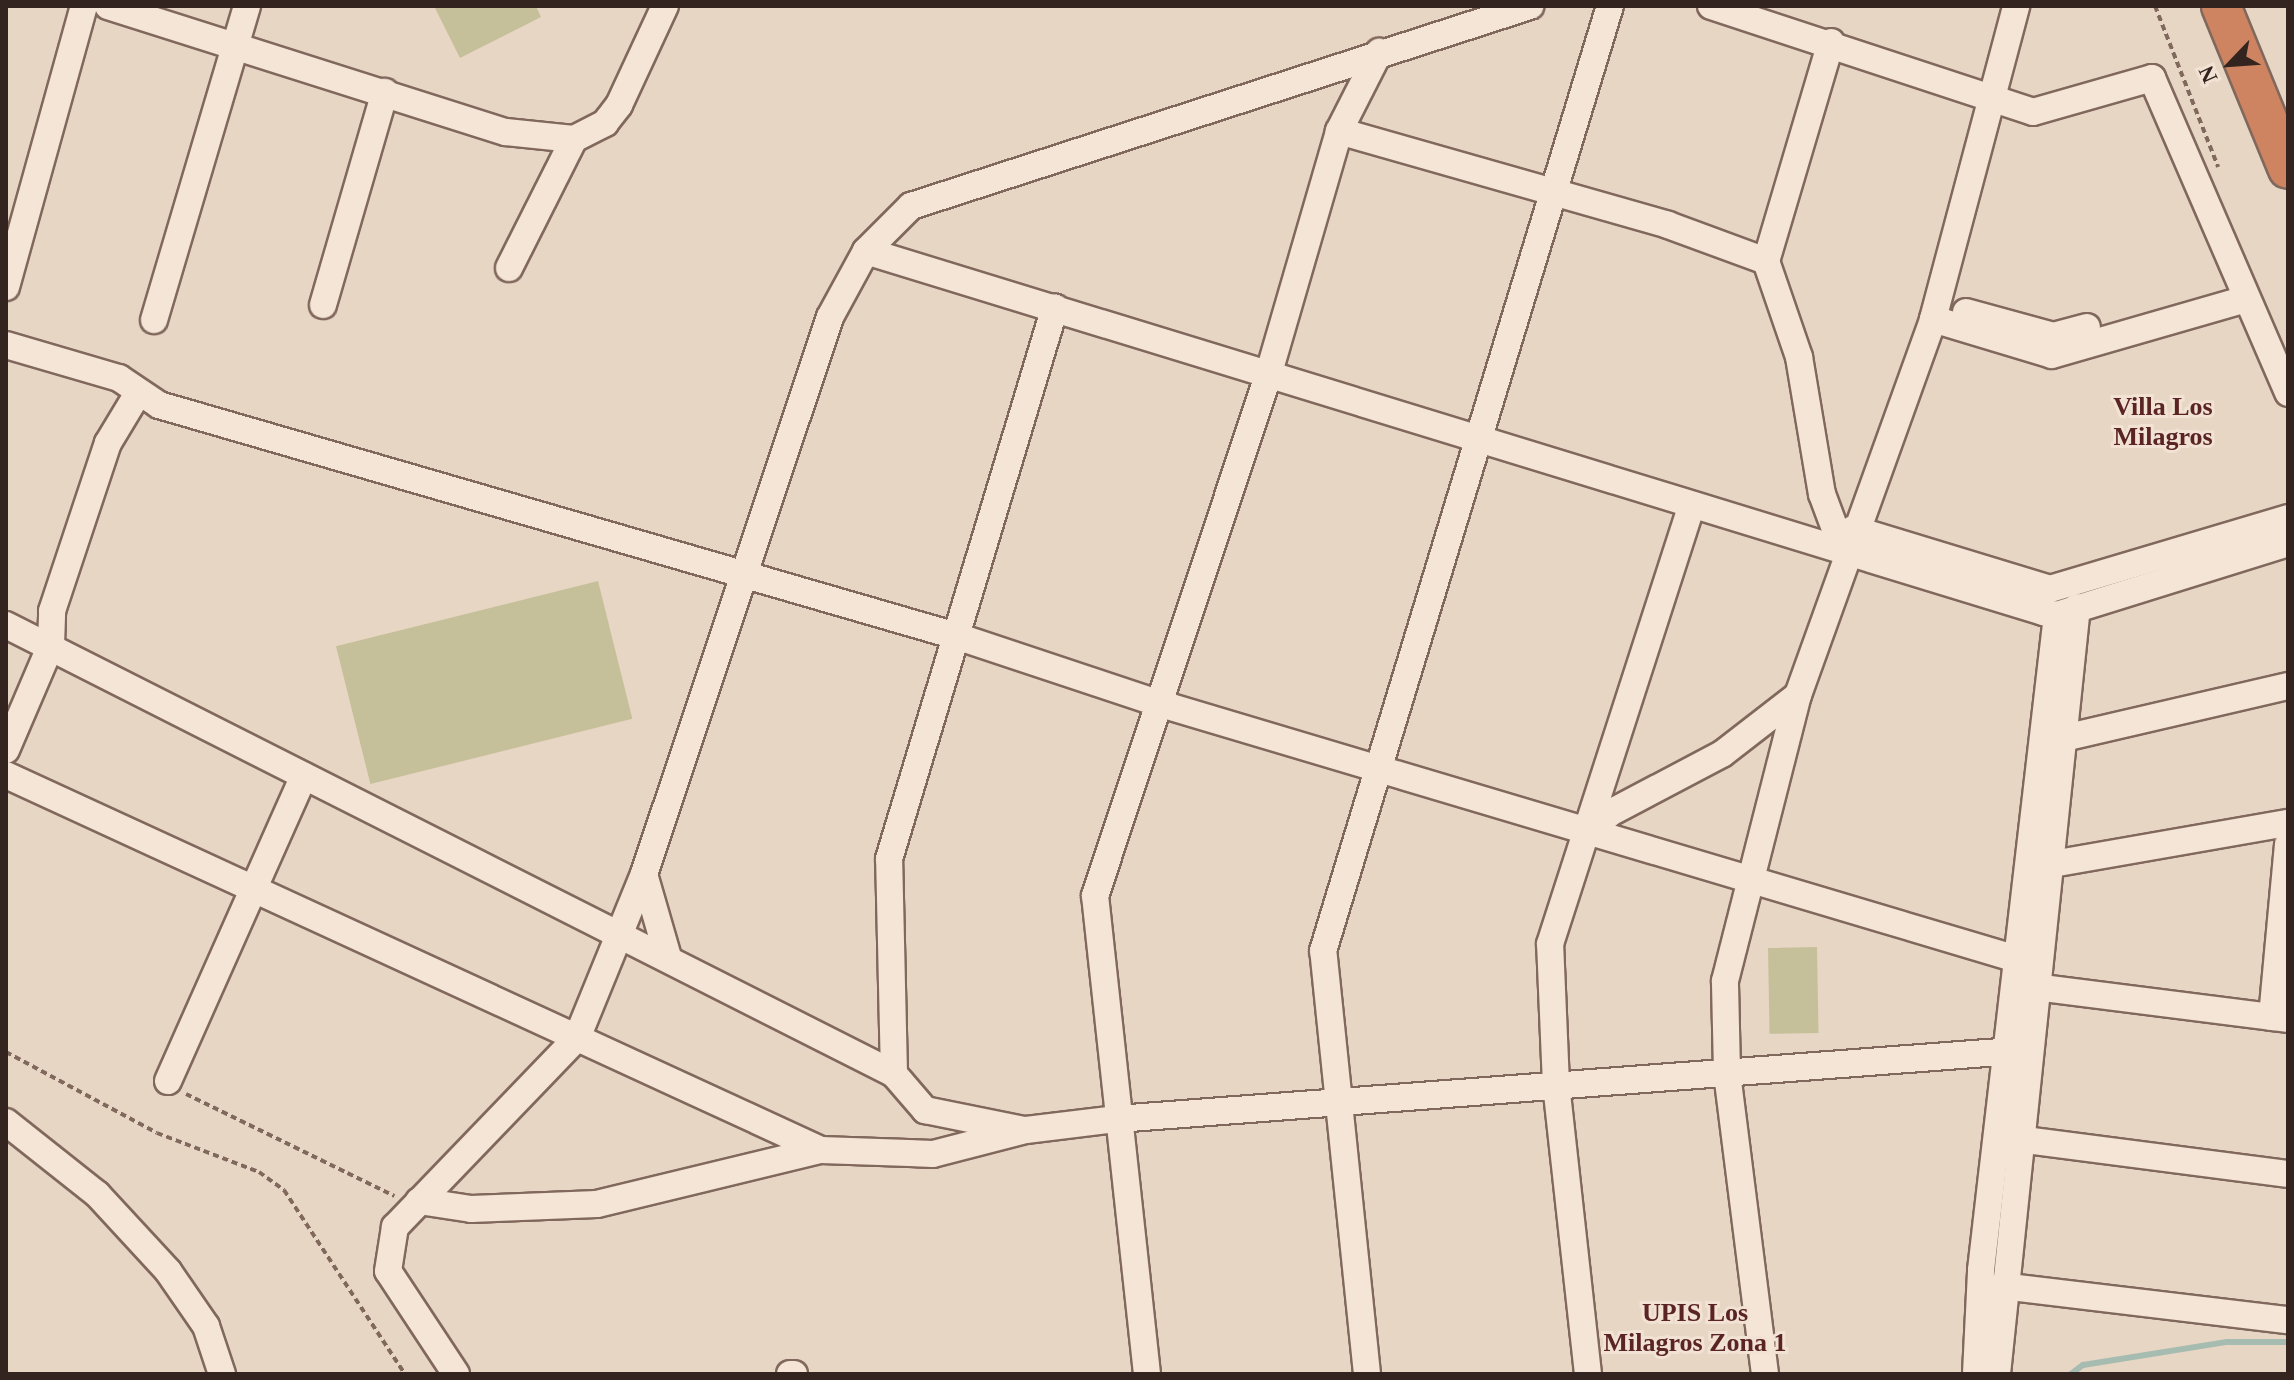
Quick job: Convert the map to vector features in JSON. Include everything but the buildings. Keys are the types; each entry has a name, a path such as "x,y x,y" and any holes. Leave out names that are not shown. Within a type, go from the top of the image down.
{"highway":[{"path":"2221,6 2288,169"}],"street":[{"path":"6,287 84,6"},
{"path":"108,6 506,132 574,139 605,123 619,105 665,6"},
{"path":"154,320 247,6"},
{"path":"456,1374 388,1271 395,1227 577,1038 644,874 740,572 830,317 866,251 911,206 1379,52 1530,6"},
{"path":"1367,1374 1323,951 1610,6"},
{"path":"1711,6 1952,81 1990,103 2045,113 2152,78 2239,292 2288,393"},
{"path":"1765,1374 1727,1072 1725,981 1798,695 1848,541 1935,312 2016,6"},
{"path":"1831,42 1766,261 1799,357 1822,494 1848,541 1872,562 2067,611 2288,543"},
{"path":"1147,1374 1095,896 1268,376 1339,131 1379,52"},
{"path":"323,305 385,92"},
{"path":"1339,131 1556,191 1766,261"},
{"path":"509,268 574,139"},
{"path":"866,251 1055,307 1476,443 1691,508 2050,589 2288,518"},
{"path":"1935,312 2052,355 2239,292"},
{"path":"894,1074 887,878 1055,307"},
{"path":"6,345 119,378 137,395 956,636 1161,704 1379,767 1588,833 1752,878 2030,971 2280,1018 2288,844"},
{"path":"6,750 51,645 52,611 108,443 137,395"},
{"path":"1588,1374 1556,1085 1550,944 1691,508"},
{"path":"1976,1374 2016,1050 2030,971 2067,611"},
{"path":"6,625 620,932 894,1074 925,1110 1026,1130"},
{"path":"2052,742 2288,686"},
{"path":"1588,833 1610,813 1722,754 1798,695"},
{"path":"6,775 821,1150"},
{"path":"168,1081 304,776"},
{"path":"2040,867 2288,823"},
{"path":"644,874 668,957"},
{"path":"419,1201 471,1209 597,1204 821,1150 933,1154 1026,1130 1117,1119 2016,1050"},
{"path":"1997,1374 2001,1286 2018,1139 2016,1050"},
{"path":"6,1122 97,1194 168,1271 206,1326 222,1374"},
{"path":"2018,1139 2288,1174"},
{"path":"2001,1286 2288,1320"}],"path":[{"path":"2155,6 2221,175"},
{"path":"6,1052 157,1133 259,1172 284,1190 405,1374"},
{"path":"168,1081 342,1173 419,1201"}],"shaded area":[{"path":"434,6 536,6 541,17 460,58"},
{"path":"598,581 632,719 370,784 336,646"},
{"path":"1817,947 1819,1033 1770,1034 1768,948"}],"waterway":[{"path":"2071,1374 2083,1365 2227,1342 2288,1342"}],"district":[{"name":"Villa Los Milagros","path":"2163,422"},
{"name":"UPIS Los Milagros Zona 1","path":"1695,1328"}]}
